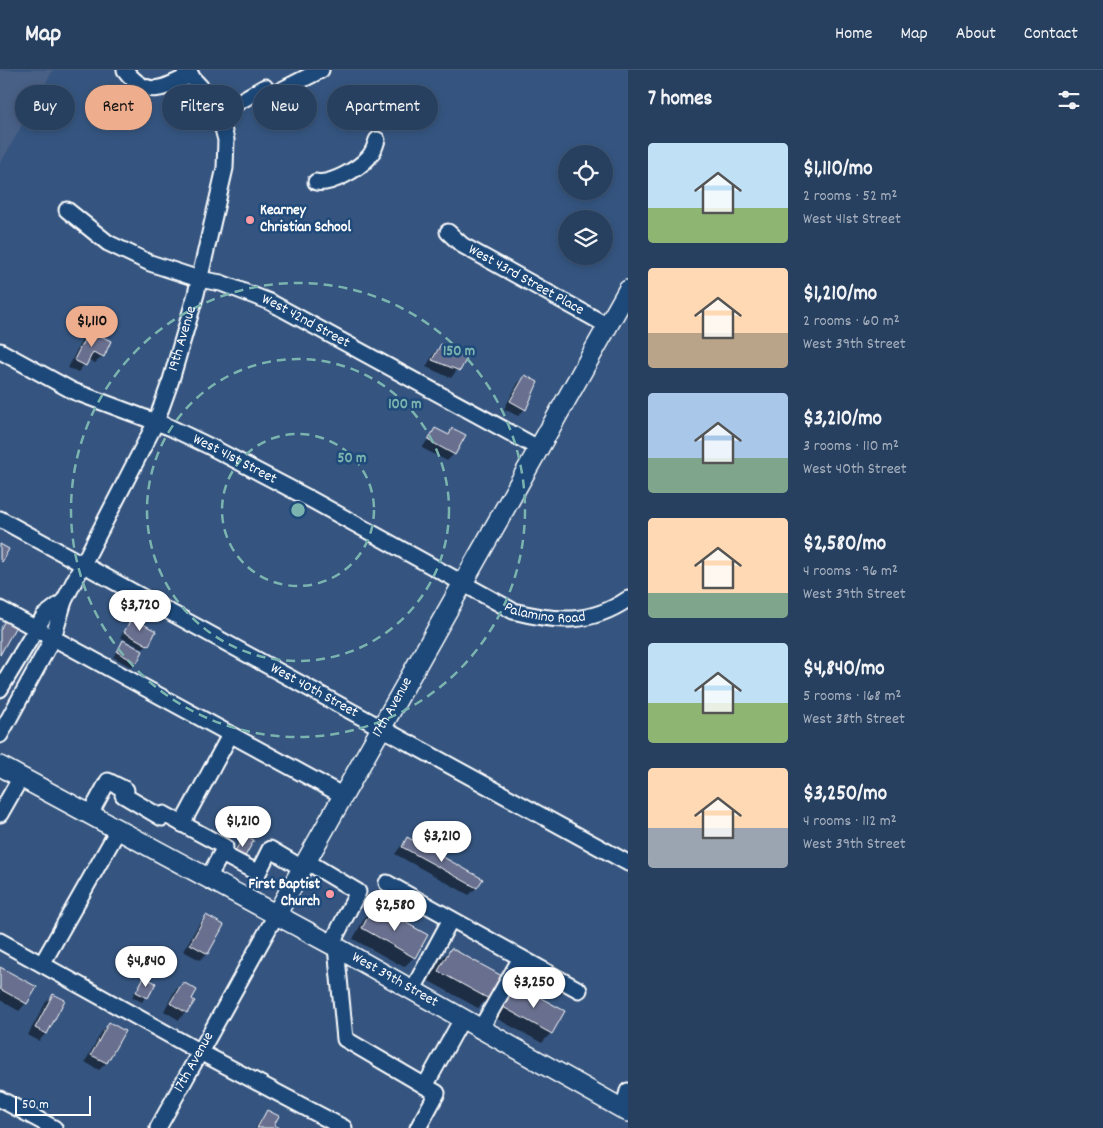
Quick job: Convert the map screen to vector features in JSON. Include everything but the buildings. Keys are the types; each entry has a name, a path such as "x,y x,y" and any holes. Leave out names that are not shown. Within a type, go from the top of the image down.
{"main road":[{"name":"17th Avenue","path":"276,915 628,290"},
{"name":"West 39th Street","path":"0,766 333,946 480,1030 627,1104"}],"street":[{"path":"125,70 134,81 149,90 168,87 188,72"},
{"path":"243,99 265,87 270,96 293,76 320,70"},
{"name":"19th Avenue","path":"188,72 198,85"},
{"name":"19th Avenue","path":"0,735 53,638 64,601 156,422 171,380 199,279 226,168 226,140 223,130"},
{"path":"316,182 325,184 332,182 367,159 374,150 377,140"},
{"name":"West 42nd Street","path":"66,210 108,243 150,263 199,279 221,283 270,302 540,449"},
{"name":"West 43rd Street Place","path":"448,232 462,245 608,326"},
{"name":"West 41st Street","path":"0,350 74,391 156,422 211,448 312,500 462,582"},
{"name":"West 40th Street","path":"0,519 628,863"},
{"name":"Palamino Road","path":"462,582 512,611 536,617 592,618 615,608 628,599"},
{"name":"19th Avenue","path":"0,689 35,629 51,609 64,601"},
{"path":"0,609 342,795"},
{"path":"182,824 230,735"},
{"path":"0,814 20,777"},
{"path":"90,814 108,781 126,790 123,795 162,818 164,814 225,847 208,878"},
{"path":"42,964 118,830"},
{"path":"222,854 258,873 270,850 304,864 358,892 333,946 345,1039 437,1093 418,1128"},
{"path":"387,883 579,990"},
{"name":"17th Avenue","path":"158,1128 276,915"},
{"path":"412,991 450,918"},
{"path":"0,941 200,1052 344,1128"},
{"path":"480,1030 522,958"},
{"path":"425,1086 462,1019"},
{"path":"0,1099 54,1128"}],"shaded area":[{"path":"0,70 53,70 45,85 15,85 15,130 19,130 0,164"}],"place":[{"name":"Kearney Christian School","path":"250,220"},
{"name":"First Baptist Church","path":"330,894"}]}
